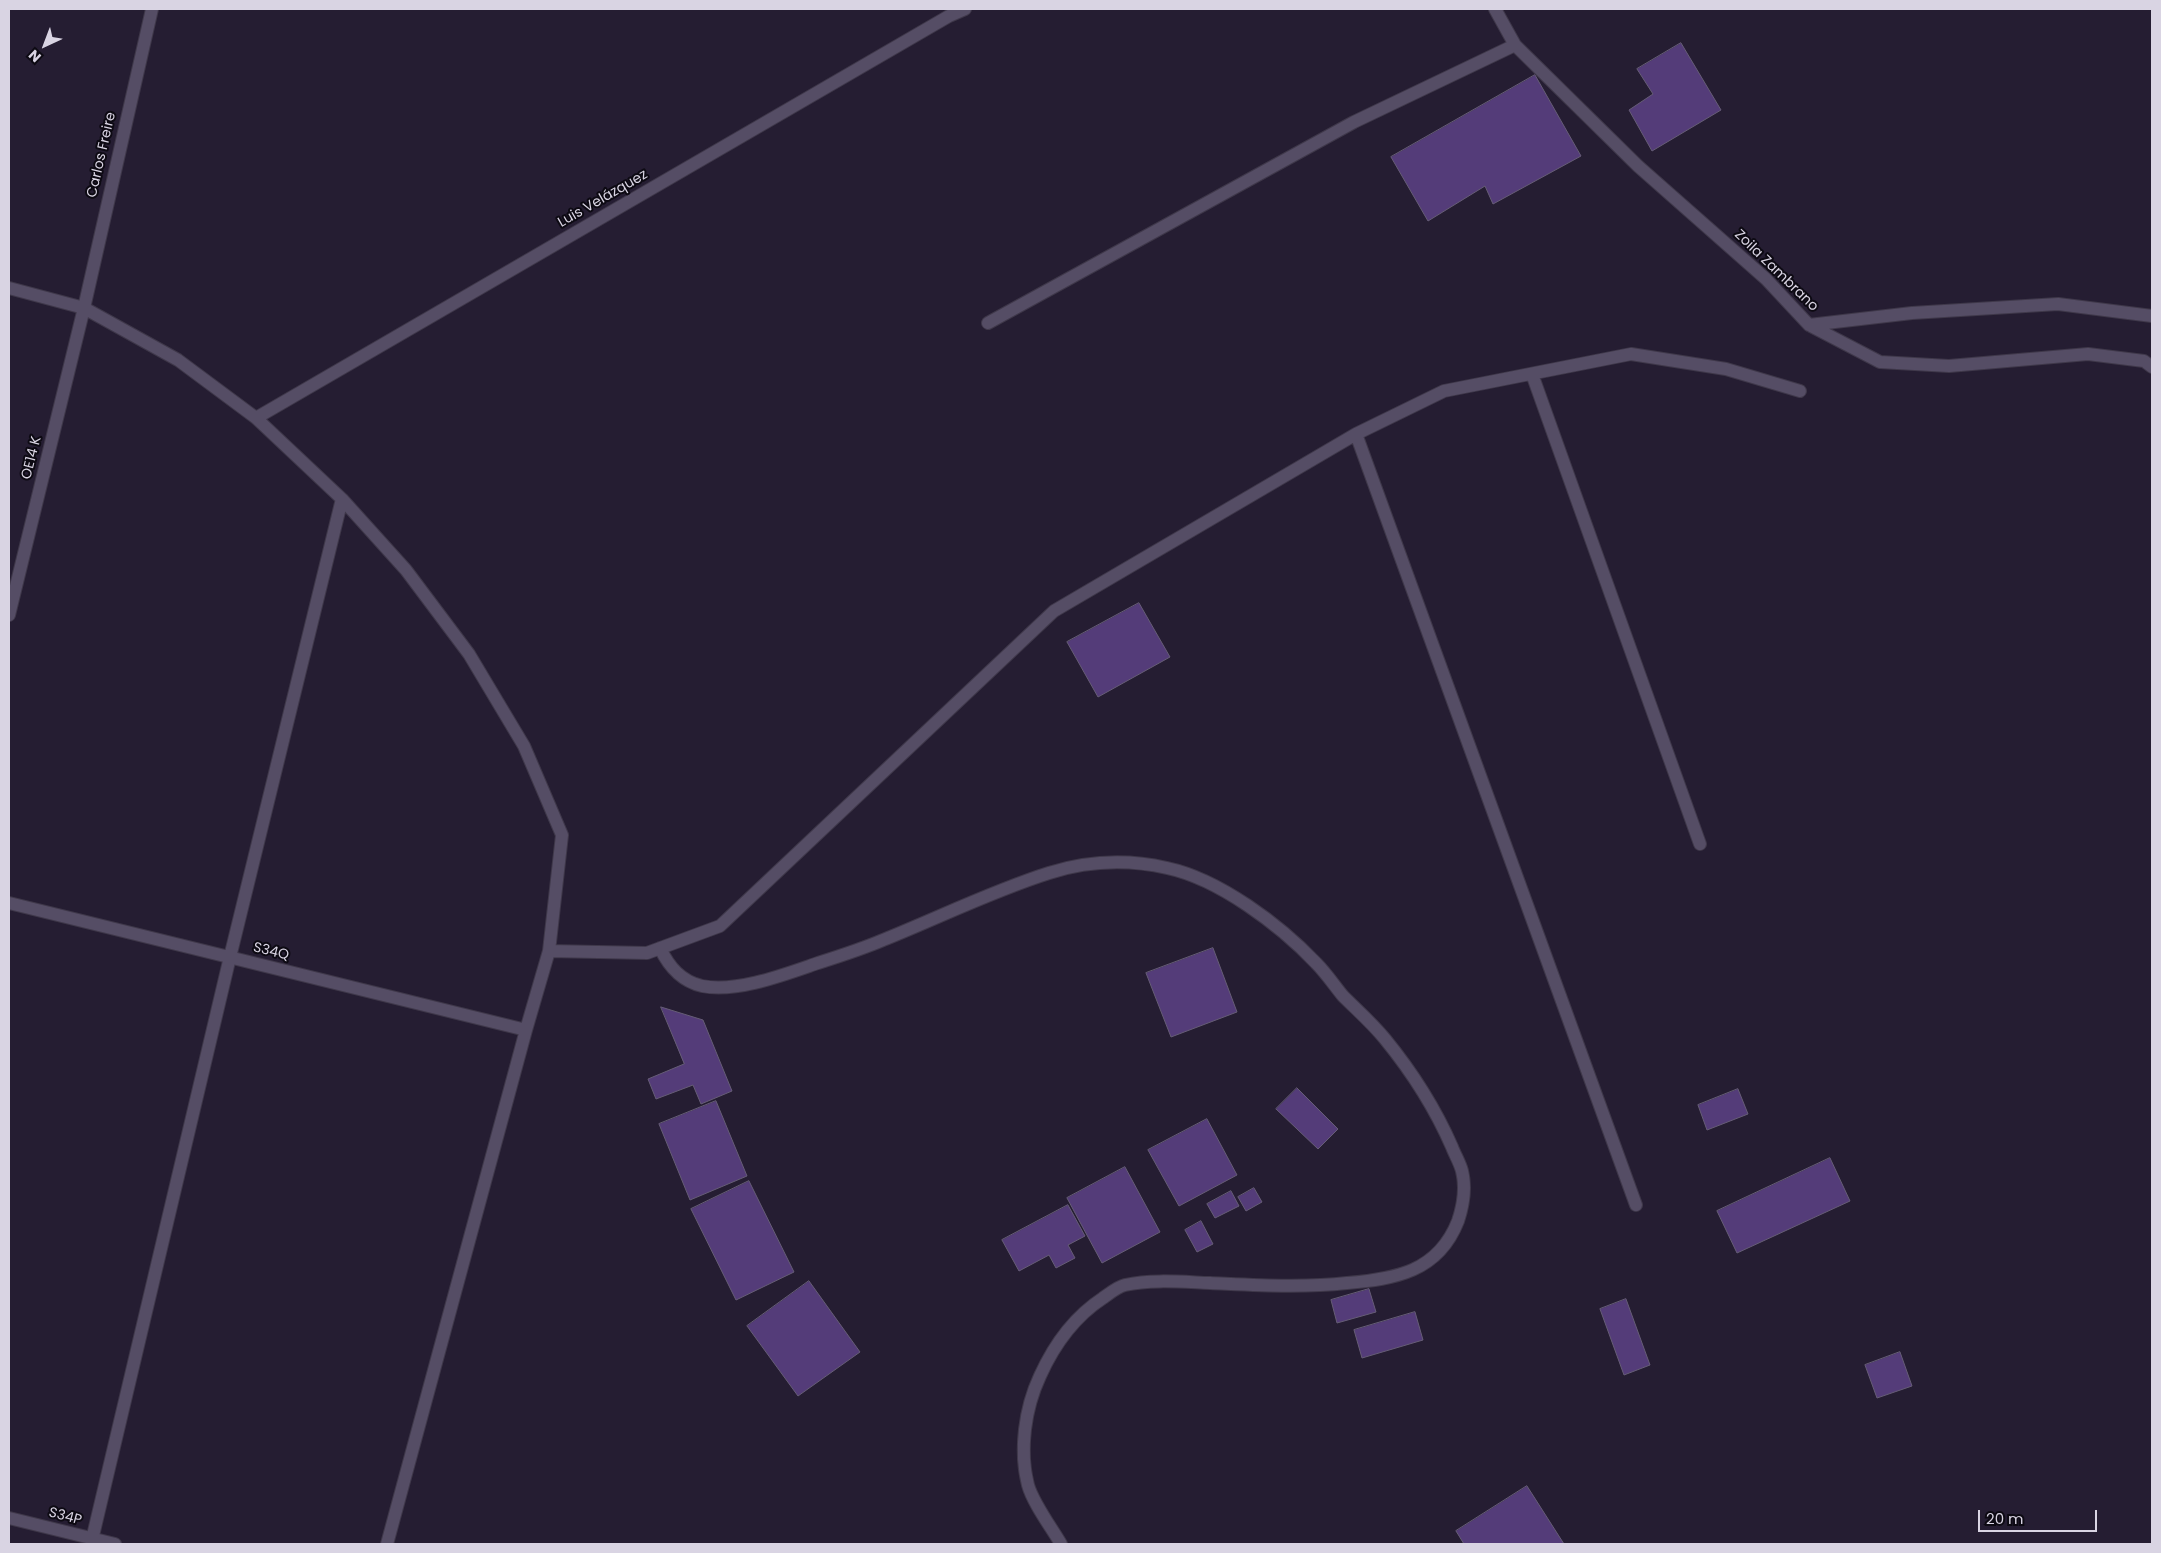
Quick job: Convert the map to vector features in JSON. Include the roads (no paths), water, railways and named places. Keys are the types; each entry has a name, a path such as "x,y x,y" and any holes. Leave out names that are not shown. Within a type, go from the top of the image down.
{"street":[{"name":"Carlos Freire","path":"84,308 152,9"},
{"name":"Luis Velázquez","path":"256,418 923,31 966,9"},
{"name":"Zoila Zambrano","path":"1495,9 1516,45 1638,166 1766,279 1809,325 1880,362 1949,366 2088,354 2144,361 2152,367"},
{"path":"988,323 1354,122 1516,45"},
{"path":"9,288 84,308 178,360 256,418 342,499 406,570 469,654 524,746 562,835 549,951 387,1544"},
{"path":"1809,325 1912,312 2058,304 2152,316"},
{"name":"OE14 K","path":"9,615 84,308"},
{"path":"549,951 647,952 720,926 1054,611 1356,434 1444,391 1631,354 1726,369 1800,391"},
{"path":"1532,374 1700,844"},
{"path":"1356,434 1636,1205"},
{"path":"91,1542 230,957 342,499"},
{"path":"660,948 666,961 676,972 687,981 700,986 715,988 767,981 880,941 984,896 1051,872 1083,864 1144,863 1174,869 1204,882 1259,914 1290,938 1318,965 1343,996 1373,1024 1421,1088 1441,1122 1462,1170 1464,1189 1462,1208 1456,1226 1446,1244 1434,1257 1419,1268 1384,1280 1311,1287 1171,1281 1122,1285 1094,1304 1069,1328 1050,1355 1035,1386 1026,1419 1024,1453 1028,1488 1061,1544"},
{"name":"S34Q","path":"9,903 526,1030"},
{"name":"S34P","path":"9,1518 91,1542 115,1544"}]}
